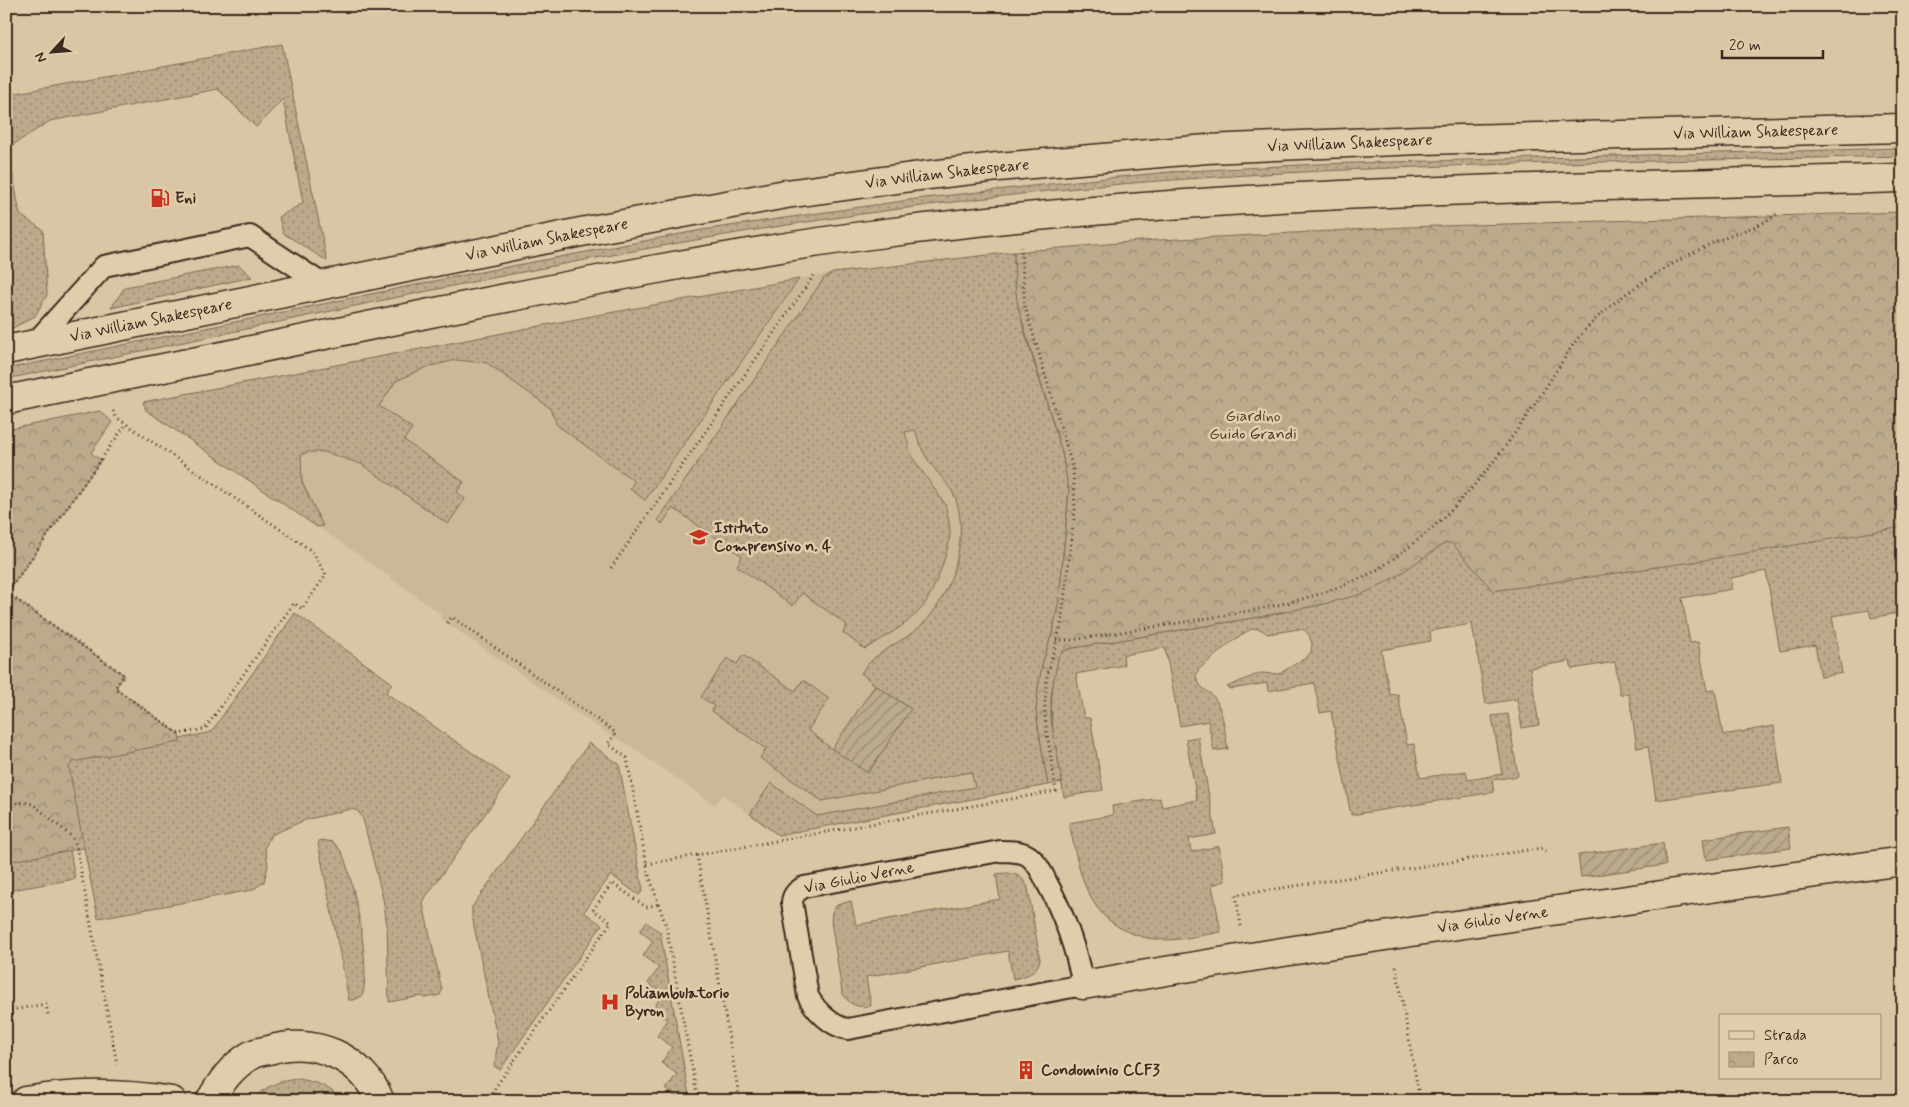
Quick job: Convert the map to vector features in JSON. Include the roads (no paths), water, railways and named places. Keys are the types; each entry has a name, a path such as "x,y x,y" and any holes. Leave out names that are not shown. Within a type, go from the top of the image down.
{"main road":[{"name":"Via William Shakespeare","path":"6,350 581,232 786,194 998,167 1217,148 1420,140 1903,128"},
{"path":"6,400 531,293 739,255 929,227 1102,210 1325,195 1903,178"},
{"name":"Via Giulio Verne","path":"1083,985 1286,950 1533,912 1903,861"},
{"path":"210,1101 224,1076 252,1055 285,1045 320,1047 351,1062 375,1088 380,1101"},
{"path":"26,1101 103,1094 138,1096 172,1101"}],"lane":[{"path":"34,344 104,266 250,236 324,284"},
{"name":"Via Giulio Verne","path":"1000,851 1016,852 1029,856 1052,892 1070,933 1083,985 848,1029 839,1028 813,1005 808,996 792,902 793,895 804,887 1000,851"}],"place":[{"name":"Eni","path":"160,198"},
{"name":"Istituto Comprensivo n. 4","path":"699,537"},
{"name":"Poliambulatorio Byron","path":"610,1002"},
{"name":"Condominio CCF3","path":"1026,1070"}],"park label":[{"name":"Giardino Guido Grandi","path":"1253,425"}]}
